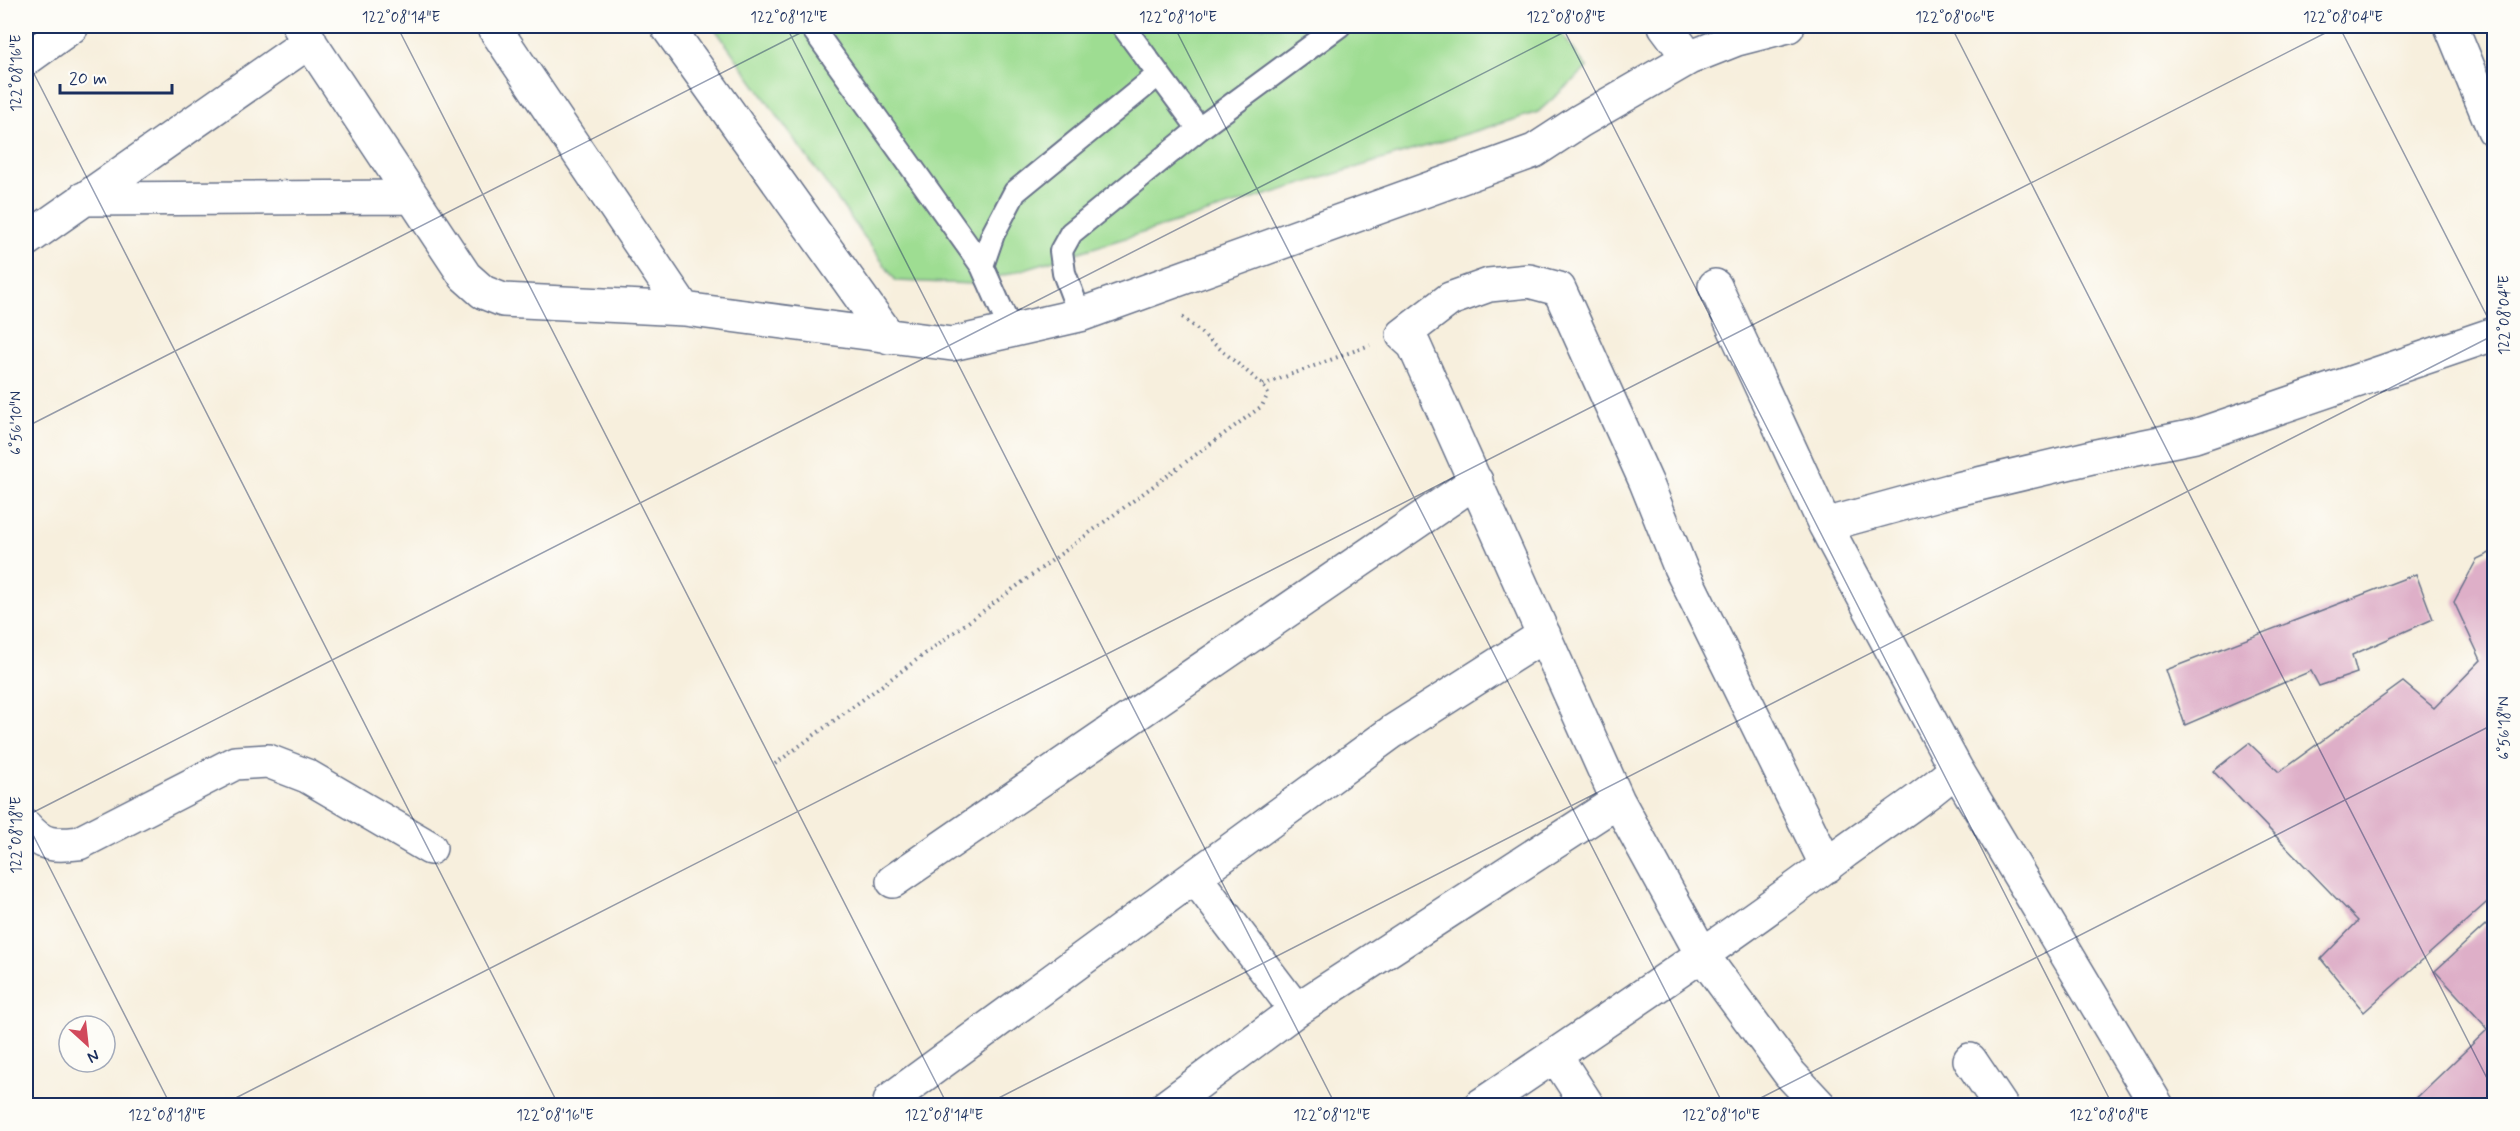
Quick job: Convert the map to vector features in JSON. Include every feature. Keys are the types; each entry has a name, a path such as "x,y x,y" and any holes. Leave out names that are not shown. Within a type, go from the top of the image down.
{"street":[{"path":"26,59 72,26"},
{"path":"493,26 684,309"},
{"path":"667,26 889,337"},
{"path":"1665,26 1689,58"},
{"path":"26,240 83,200 305,33 465,276 483,292 503,300 684,309 952,344 1080,315 1534,151 1580,121 1734,32 1788,26"},
{"path":"2451,26 2494,130"},
{"path":"83,200 412,197"},
{"path":"1820,1106 1790,1074 1703,956 1618,801 1414,345 1403,335 1450,299 1490,285 1529,281 1559,289 1646,482 1680,567 1827,866"},
{"path":"1715,286 1825,525 1956,769 2157,1106"},
{"path":"1825,525 1971,486 2092,457 2194,436 2494,334"},
{"path":"892,881 1476,482"},
{"path":"890,1106 891,1099 1392,732 1544,635"},
{"path":"26,827 34,837 56,846 79,843 236,763 268,761 307,776 430,848"},
{"path":"1480,1106 1703,956 1880,826 1929,794 1956,769"},
{"path":"1167,1106 1296,1010 1618,801"},
{"path":"1196,877 1296,1010"},
{"path":"1555,1054 1588,1106"},
{"path":"1970,1060 2001,1106"}],"lane":[{"path":"811,26 982,266 1011,331"},
{"path":"1123,26 1199,129"},
{"path":"1080,315 1064,273 1061,251 1071,233 1199,129 1339,26"},
{"path":"982,266 993,234 1015,192 1158,75"}],"path":[{"path":"775,764 1262,405 1268,394 1263,385 1150,290"},
{"path":"1263,385 1386,339 1403,335"}],"green space":[{"path":"713,26 1556,26 1587,68 1538,112 975,284 896,281"}],"building":[{"path":"2494,551 2494,896 2364,1012 2321,959 2358,921 2213,771 2249,743 2279,772 2403,682 2434,708 2481,660 2454,602 2477,559"},
{"path":"2416,574 2433,619 2352,655 2357,673 2319,686 2311,671 2185,725 2166,670"},
{"path":"2494,917 2494,1106 2408,1106 2488,1029 2435,971"}]}
